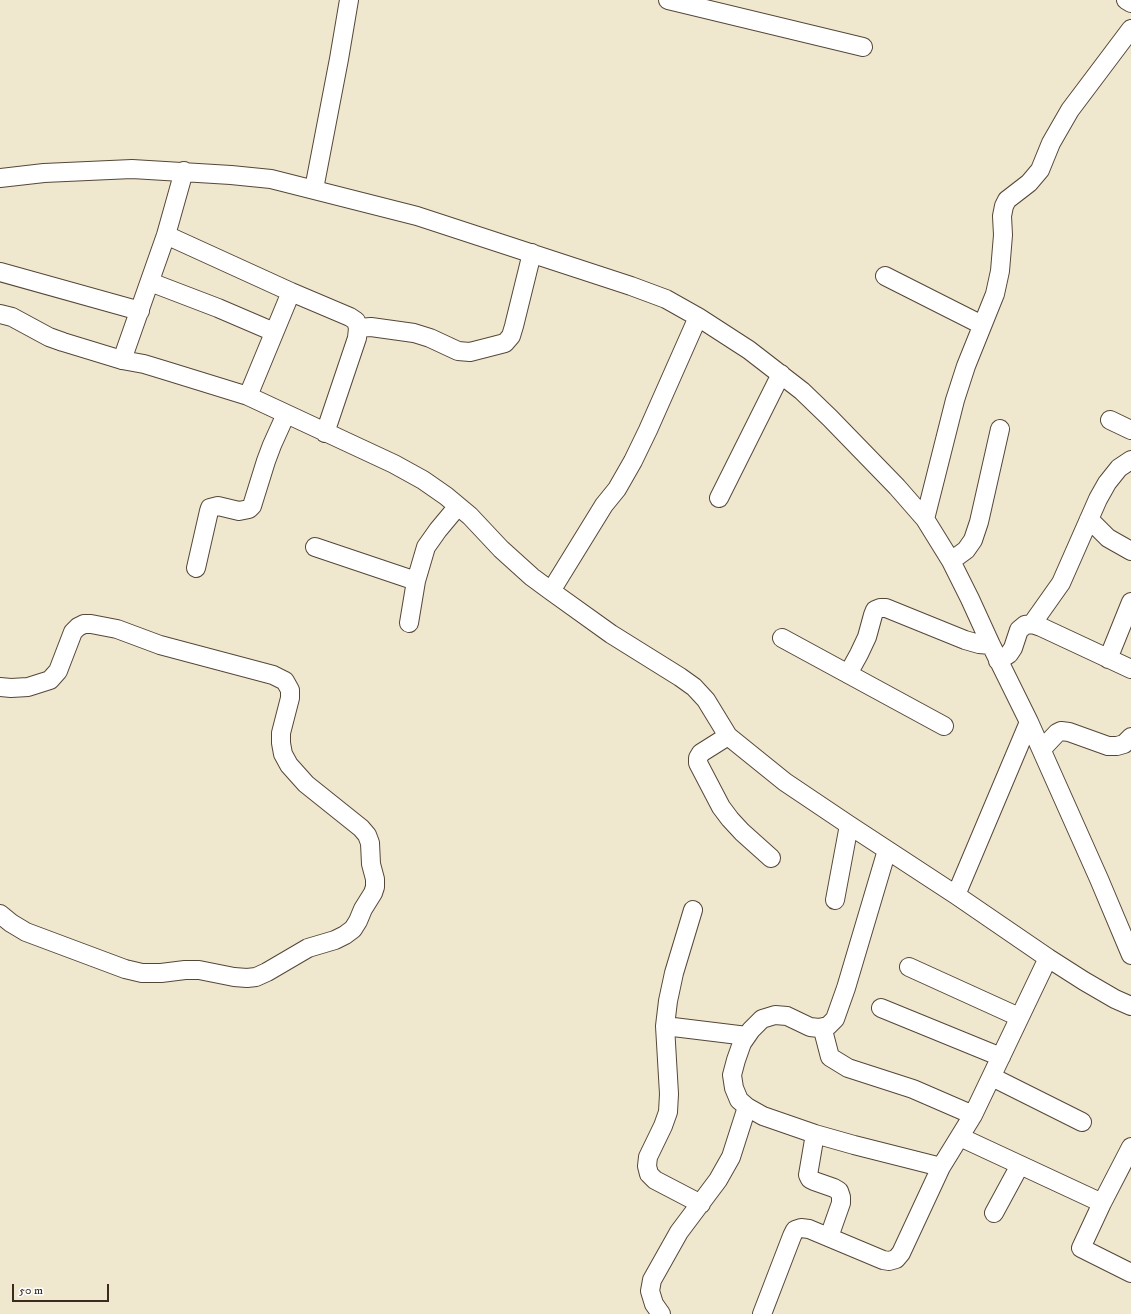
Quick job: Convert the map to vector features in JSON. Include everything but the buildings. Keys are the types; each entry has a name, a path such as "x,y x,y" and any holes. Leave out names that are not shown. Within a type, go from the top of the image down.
{"street":[{"path":"314,189 338,66 349,0"},
{"path":"668,0 863,47"},
{"path":"1126,0 1131,3"},
{"path":"925,519 955,400 982,325 995,294 1000,272 1003,235 1002,216 1004,206 1007,200 1030,183 1040,170 1051,143 1070,110 1131,29"},
{"path":"0,178 44,173 132,169 231,174 270,179 314,189 417,216 631,286 666,300 698,317 749,350 802,391 897,487 925,519 951,561 1042,749 1131,955"},
{"path":"122,360 166,235 184,171"},
{"path":"166,235 356,321 358,328 357,338 325,432"},
{"path":"358,328 371,327 414,333 430,338 458,351 470,352 504,343 511,336 532,254"},
{"path":"0,272 140,311"},
{"path":"884,276 982,325"},
{"path":"150,282 218,308 274,332"},
{"path":"248,396 291,292"},
{"path":"0,314 12,317 49,337 122,360 144,364 248,396 394,464 423,480 446,496 470,516 501,549 532,577 611,634 694,687 706,700 728,736 785,782 1048,958 1115,999 1131,1006"},
{"path":"551,591 633,461 698,317"},
{"path":"719,498 781,374"},
{"path":"196,568 210,508 213,506 218,506 239,511 249,509 252,506 268,455 286,414"},
{"path":"1110,420 1131,430"},
{"path":"951,561 966,550 973,540 979,522 1000,429"},
{"path":"1032,624 1061,583 1098,499 1107,484 1119,468 1131,460"},
{"path":"409,623 416,581 426,547 458,506"},
{"path":"1089,519 1108,538 1131,551"},
{"path":"315,547 416,581"},
{"path":"1108,659 1131,602"},
{"path":"848,674 859,654 875,610 880,608 886,608 979,644 995,653 1009,654 1013,648 1019,630 1025,625 1032,624 1131,669"},
{"path":"0,688 28,687 50,680 58,671 73,632 84,624 117,629 160,645 273,674 285,681 290,690 290,698 281,733 283,754 289,765 306,784 361,828 366,835 370,843 371,864 375,879 375,887 353,929 345,935 336,940 308,948 267,972 256,977 247,978 199,970 142,973 125,969 26,932 0,914"},
{"path":"782,638 944,726"},
{"path":"956,895 1029,722"},
{"path":"1042,749 1057,733 1061,731 1069,732 1108,746 1124,744 1131,737"},
{"path":"728,736 701,754 698,758 698,763 721,807 730,819 771,858"},
{"path":"835,900 849,825"},
{"path":"887,850 846,988 835,1019 828,1026 819,1028 810,1027 787,1016 775,1015 762,1019 751,1030 742,1043 732,1075 734,1088 739,1100 747,1107 764,1116 815,1134 941,1167"},
{"path":"693,910 674,973 668,1001 666,1026 669,1094 668,1112 648,1157 647,1166 649,1174 655,1180 701,1204"},
{"path":"762,1314 795,1230 801,1228 809,1229 883,1260 889,1261 896,1259 941,1167 973,1115 1048,958"},
{"path":"909,967 1019,1017"},
{"path":"881,1008 1001,1057"},
{"path":"666,1026 747,1036"},
{"path":"824,1034 830,1057 848,1068 913,1089 973,1115"},
{"path":"992,1077 1082,1122"},
{"path":"661,1314 654,1304 650,1291 652,1280 679,1232 718,1180 732,1157 747,1107"},
{"path":"815,1134 808,1175 810,1179 840,1191 842,1197 829,1237"},
{"path":"960,1137 1102,1203"},
{"path":"1131,1147 1081,1248 1131,1273"},
{"path":"994,1213 1020,1165"}]}
